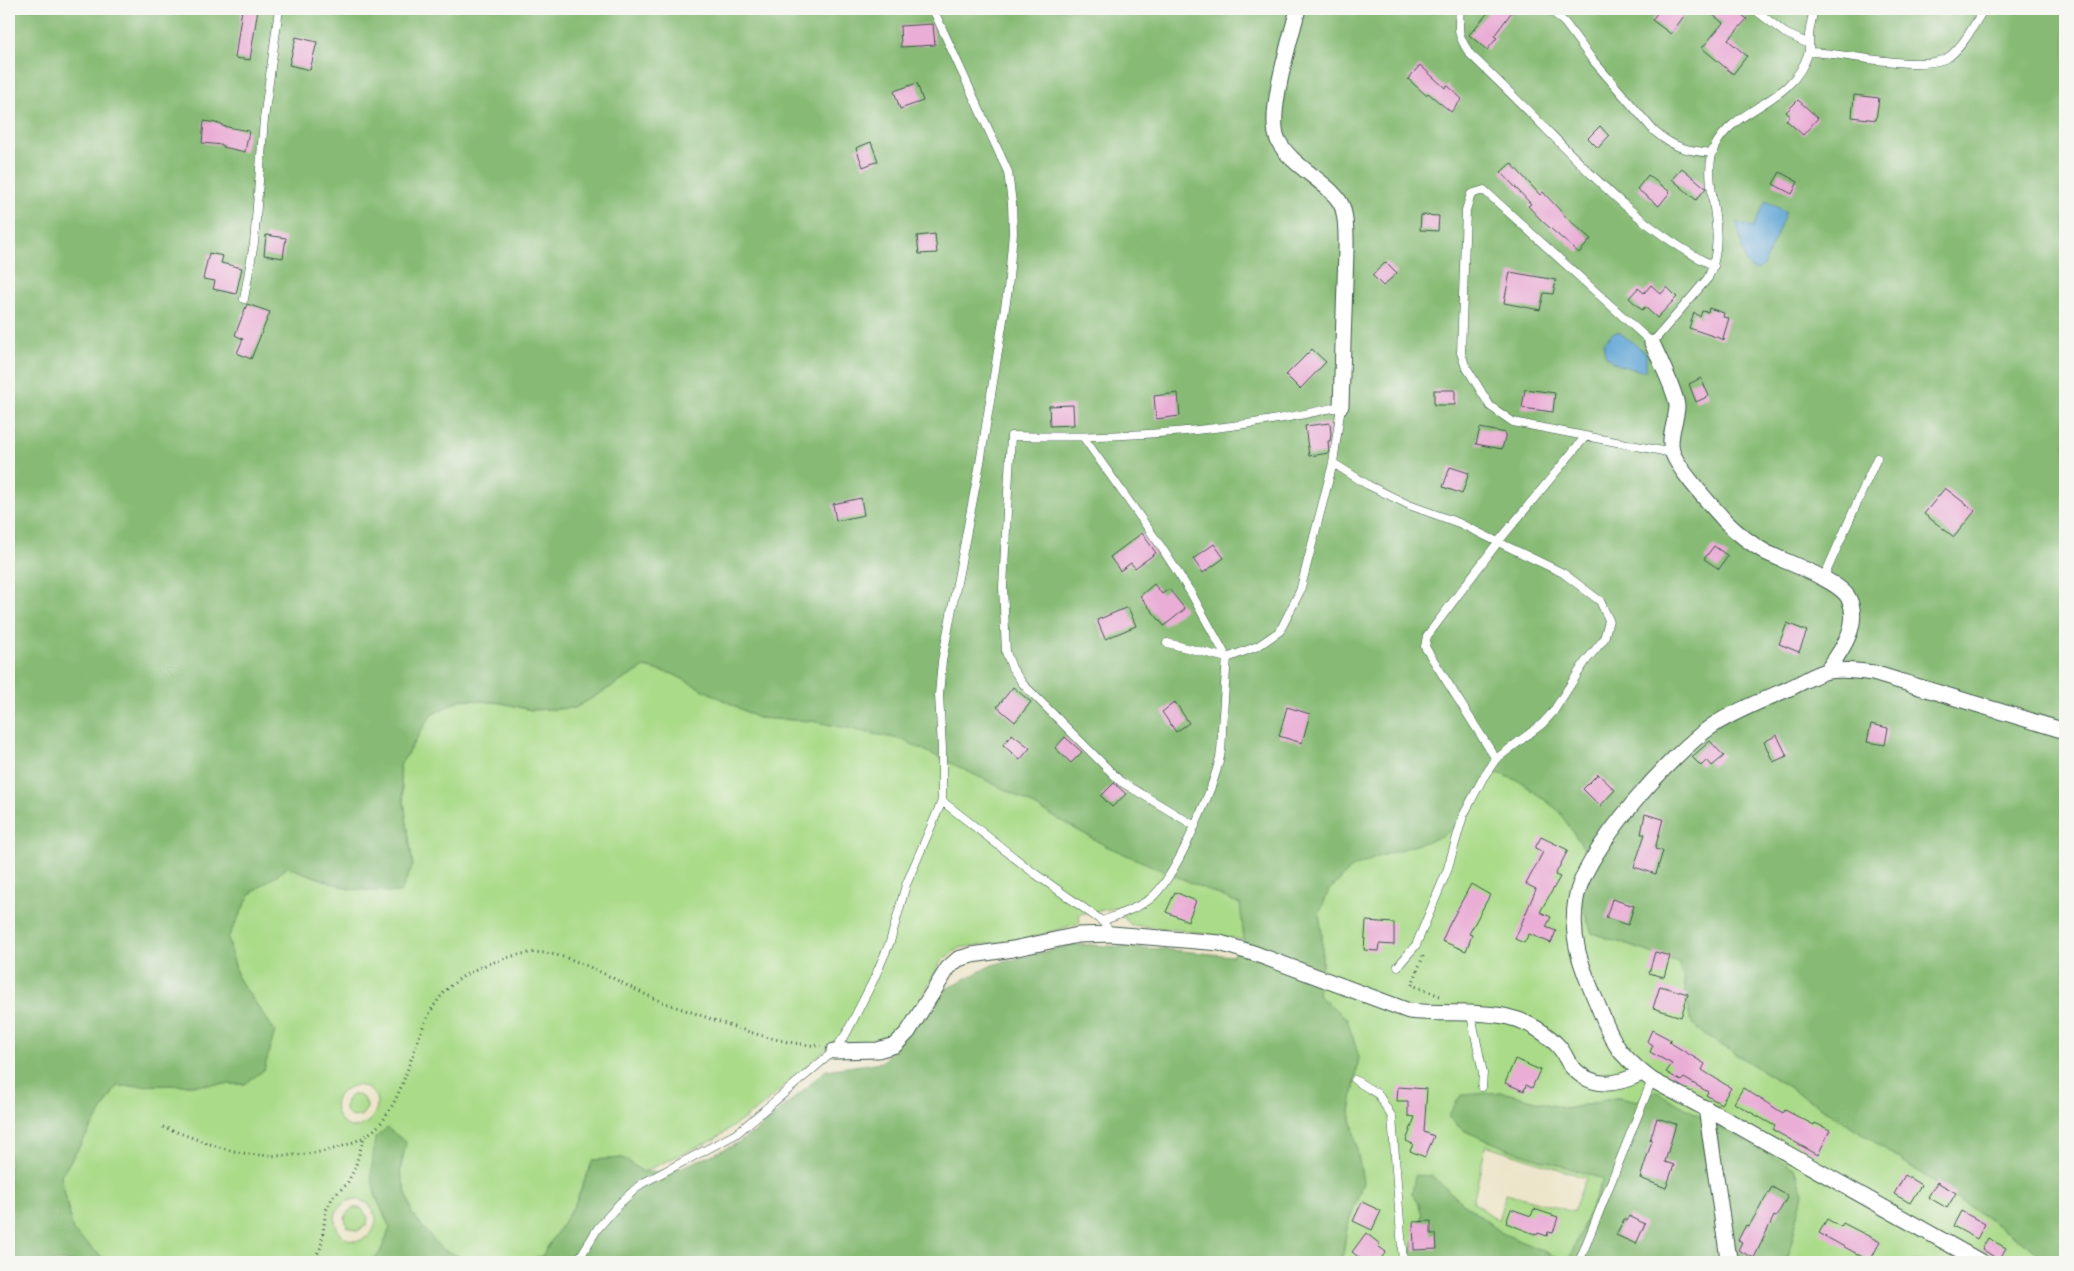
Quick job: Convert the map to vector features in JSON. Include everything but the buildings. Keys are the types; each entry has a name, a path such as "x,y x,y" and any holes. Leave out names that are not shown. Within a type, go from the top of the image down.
{"street":[{"path":"1298,9 1278,95 1275,118 1276,132 1277,139 1292,160 1333,193 1343,207 1346,228 1346,251 1342,406"},
{"path":"1652,343 1677,404 1670,441 1672,453 1699,490 1742,538 1823,579 1842,590 1848,597 1853,609 1852,625 1844,647 1827,671"},
{"path":"1981,1262 1647,1076 1621,1051 1609,1031 1579,959 1574,930 1576,898 1584,872 1601,844 1658,775 1712,726 1752,705 1827,671 1854,670 1873,673 2065,731"},
{"path":"836,1049 878,1050 895,1045 908,1032 948,968 958,959 972,954 1013,949 1078,935 1112,934 1220,943 1256,954 1409,1011 1432,1014 1508,1017 1532,1026 1547,1036 1560,1049 1572,1067 1587,1080 1603,1083 1623,1082 1647,1076"},
{"path":"1706,1108 1727,1252 1733,1262"}],"lane":[{"path":"244,299 254,243 264,119 279,9"},
{"path":"577,1262 598,1228 620,1203 641,1184 736,1134 836,1049 858,1013 890,942 906,885 942,801 939,695 942,661 980,463 1008,289 1013,233 1012,202 1008,172 933,9"},
{"path":"1460,9 1457,25 1460,40 1470,54 1625,205 1688,253 1714,266"},
{"path":"1550,9 1565,23 1591,58 1654,131 1665,140 1687,150 1713,153"},
{"path":"1754,9 1785,33 1809,48 1916,64 1937,62 1948,57 1959,48 1984,9"},
{"path":"1672,453 1513,422 1490,406 1465,365 1461,353 1466,210 1471,194 1484,190 1652,343 1708,278 1714,266 1717,247 1711,176 1714,147 1727,129 1793,82 1803,67 1809,48 1814,9"},
{"path":"1167,643 1227,658 1258,646 1280,631 1300,591 1333,462 1342,406 1293,418 1172,433 1084,438 1011,436 1003,587 1006,652 1012,668 1023,684 1120,781 1195,826"},
{"path":"1496,759 1425,647 1427,636 1498,542 1585,437"},
{"path":"1084,438 1160,545 1191,593 1227,658 1220,756 1210,789 1195,826 1167,880 1157,892 1133,908 1102,921"},
{"path":"1823,579 1877,458"},
{"path":"1333,462 1368,484 1409,505 1460,523 1563,573 1600,601 1609,620 1604,638 1585,662 1553,712 1542,724 1496,759 1483,778 1464,816 1447,871 1416,945 1398,966"},
{"path":"942,801 1034,873 1102,921 1112,934"},
{"path":"1471,1015 1482,1073 1482,1087"},
{"path":"1579,1262 1647,1076"},
{"path":"1355,1080 1378,1094 1392,1117 1403,1262"}],"path":[{"path":"1425,950 1412,985 1444,998"},
{"path":"163,1126 248,1154 280,1155 345,1146 369,1134 383,1120 394,1100 432,1007 449,985 474,970 506,958 530,953 550,953 575,962 650,997 738,1028 788,1042 836,1049"},
{"path":"313,1262 322,1247 326,1210 333,1197 347,1184 355,1168 364,1137"}],"green space":[{"path":"9,9 259,9 281,11 282,9 2065,9 2065,1262 2046,1262 2034,1250 1857,1130 1699,1031 1690,1019 1684,979 1678,962 1592,933 1580,900 1590,871 1585,850 1558,810 1521,782 1498,773 1487,782 1470,815 1441,837 1380,856 1352,868 1329,890 1319,914 1322,934 1322,964 1318,995 1347,1019 1359,1057 1350,1112 1363,1182 1347,1227 1342,1262 518,1262 542,1256 575,1204 593,1160 623,1158 643,1172 671,1172 732,1146 758,1130 826,1070 882,1062 942,991 992,965 1075,944 1161,949 1232,956 1244,940 1240,904 1106,846 1010,792 903,740 812,721 758,718 673,674 645,667 575,708 531,710 502,703 462,699 431,715 399,767 413,866 400,893 349,889 288,867 250,894 228,938 238,978 275,1031 264,1070 245,1084 117,1086 61,1176 73,1231 107,1262 9,1262"},
{"path":"645,667 673,674 758,718 812,721 903,739 1010,792 1106,846 1241,904 1244,940 1181,930 1131,925 1115,908 1079,914 1080,923 1030,938 959,948 942,960 906,1026 891,1041 879,1044 833,1043 761,1107 715,1139 643,1172 623,1158 593,1160 575,1204 542,1256 518,1262 473,1262 441,1249 412,1214 400,1171 406,1142 375,1194 390,1228 380,1253 370,1262 107,1262 73,1231 61,1176 117,1086 245,1084 275,1031 238,978 228,938 250,894 288,867 349,889 413,866 399,767 431,715 462,699 502,703 531,710 575,708","holes":["357,1085 370,1091 376,1099 376,1108 372,1117 364,1124 355,1127 346,1125 338,1116 335,1105 338,1096 342,1092","356,1199 369,1204 376,1217 373,1231 367,1237 357,1241 349,1240 342,1235 335,1219 337,1210 344,1203"]},
{"path":"1498,773 1521,782 1558,810 1585,850 1590,870 1592,933 1678,962 1684,979 1690,1019 1699,1031 1857,1130 2034,1250 2046,1262 1787,1262 1803,1193 1655,1091 1637,1101 1620,1097 1566,1109 1502,1092 1448,1117 1463,1130 1508,1149 1603,1179 1568,1262 1502,1233 1459,1200 1432,1176 1412,1193 1419,1204 1422,1215 1408,1262 1342,1262 1347,1227 1363,1182 1350,1112 1359,1057 1318,995 1322,964 1322,934 1319,914 1329,890 1352,868 1470,815 1487,782","holes":["1486,1145 1586,1178 1573,1212 1506,1193 1498,1220 1473,1202"]},
{"path":"1655,1091 1794,1168 1803,1193 1787,1262 1568,1262 1603,1179 1508,1149 1463,1130 1448,1116 1461,1095 1502,1092 1566,1109 1620,1097 1637,1101"},
{"path":"352,1095 361,1096 366,1102 367,1108 361,1116 351,1117 345,1111 346,1100"},
{"path":"387,1128 406,1142 400,1171 412,1214 441,1249 473,1262 370,1262 380,1253 390,1228 375,1194 371,1175 375,1138"},
{"path":"1415,1175 1432,1176 1459,1200 1502,1233 1568,1262 1408,1262 1422,1215 1419,1204 1412,1193"},
{"path":"353,1208 361,1208 368,1217 367,1224 358,1231 348,1227 345,1219"}],"water":[{"path":"1766,201 1786,212 1764,265 1757,270 1752,270 1745,261 1737,222 1753,228"},
{"path":"1619,332 1646,353 1646,369 1642,371 1618,365 1606,356 1604,343 1612,333"}]}
